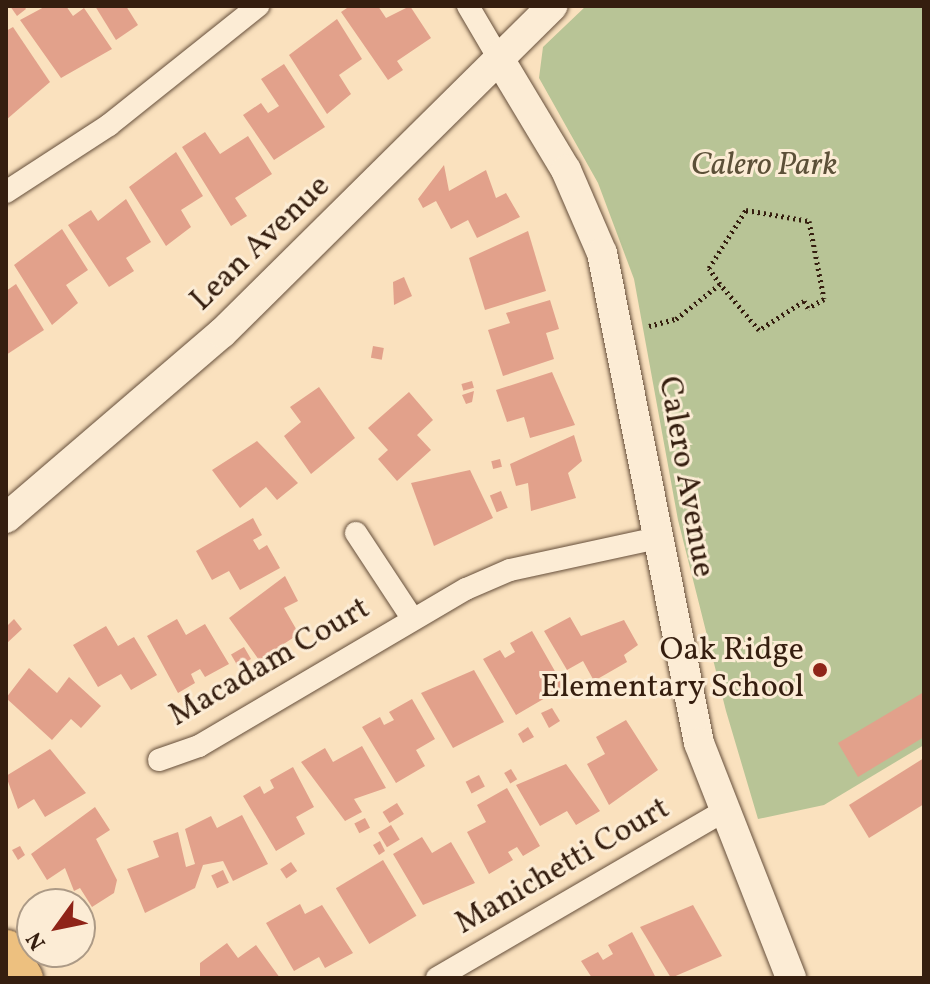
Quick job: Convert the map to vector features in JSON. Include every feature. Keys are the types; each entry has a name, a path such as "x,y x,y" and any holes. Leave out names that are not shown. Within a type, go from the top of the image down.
{"highway":[{"path":"6,950 23,978"}],"street":[{"path":"6,192 109,125 258,6"},
{"name":"Calero Avenue","path":"468,6 566,170 602,253 699,743 722,812 791,978"},
{"name":"Lean Avenue","path":"6,518 222,333 552,6"},
{"name":"Macadam Court","path":"356,533 412,618"},
{"name":"Macadam Court","path":"159,760 199,746 412,618 510,570 658,538"},
{"name":"Manichetti Court","path":"437,978 722,812"}],"path":[{"path":"746,210 809,221 824,299 808,308 804,301 759,330 720,284 709,268 746,210"},
{"path":"649,326 676,319 720,284"}],"green space":[{"name":"Calero Park","path":"586,6 924,6 924,745 824,805 758,819 726,711 678,520 634,279 598,183 539,78 543,47"}],"building":[{"path":"10,6 24,6 26,9 17,16"},
{"path":"46,6 66,6 73,16 84,8 112,49 61,78 20,20"},
{"path":"95,6 126,6 138,25 116,40"},
{"path":"350,6 378,6 386,18 410,6 431,38 397,61 403,70 388,80 341,12"},
{"path":"337,19 362,59 339,75 351,94 327,114 289,55"},
{"path":"13,27 50,82 6,120 6,31"},
{"path":"284,64 325,127 274,160 243,115 261,103 268,113 279,106 261,79"},
{"path":"205,132 220,154 248,136 272,174 235,198 247,216 231,226 182,147"},
{"path":"176,152 203,196 181,210 191,227 166,246 129,187"},
{"path":"444,165 449,191 486,170 496,198 506,193 520,217 477,238 468,220 451,229 436,201 423,208 418,199"},
{"path":"126,199 151,242 126,258 134,271 109,287 68,225 91,210 98,221"},
{"path":"62,229 88,270 66,285 78,303 52,325 14,265"},
{"path":"528,231 546,291 485,310 469,258"},
{"path":"404,277 412,296 394,305 393,282"},
{"path":"16,284 44,330 6,355 6,291"},
{"path":"550,300 559,329 546,333 554,359 503,376 488,330 510,323 506,313"},
{"path":"373,346 384,348 382,360 371,358"},
{"path":"552,372 575,425 530,438 524,417 507,422 496,390"},
{"path":"472,381 474,388 463,391 461,384"},
{"path":"319,387 355,438 311,474 284,436 301,422 290,407"},
{"path":"474,391 472,402 466,404 462,395"},
{"path":"409,392 433,420 417,435 431,450 397,481 378,459 388,450 368,428"},
{"path":"574,435 582,461 568,473 576,498 531,511 528,483 516,486 510,464"},
{"path":"257,441 298,483 277,500 266,487 240,508 212,470"},
{"path":"500,459 502,467 493,469 491,461"},
{"path":"470,470 493,518 434,546 411,483"},
{"path":"501,491 508,508 497,512 490,495"},
{"path":"253,518 262,535 253,540 259,550 267,545 280,568 240,590 229,571 212,580 196,551"},
{"path":"285,576 298,601 284,608 299,634 259,660 229,618"},
{"path":"570,617 581,636 624,620 638,645 624,655 627,662 594,681 583,661 567,670 544,631"},
{"path":"14,619 22,629 6,644 6,627"},
{"path":"177,619 186,635 205,624 229,664 205,677 200,669 191,674 195,683 178,693 147,636"},
{"path":"106,626 118,646 134,637 157,675 131,690 121,674 98,687 73,645"},
{"path":"532,631 564,687 516,715 483,659 500,650 505,658 515,652 510,643"},
{"path":"244,647 251,659 238,667 231,654"},
{"path":"29,668 57,693 69,677 101,706 81,728 71,719 52,740 6,698"},
{"path":"474,670 504,722 453,748 421,693"},
{"path":"924,692 924,737 858,777 838,743"},
{"path":"412,699 435,739 416,750 425,766 396,783 362,727 380,717 384,725 394,720 389,712"},
{"path":"552,708 560,721 549,728 541,713"},
{"path":"626,720 658,770 609,805 587,764 605,754 596,737"},
{"path":"528,727 534,737 523,743 518,734"},
{"path":"362,746 386,788 354,799 362,812 345,821 301,762 325,748 333,762"},
{"path":"50,749 86,793 45,817 34,799 18,809 6,776"},
{"path":"924,758 924,804 869,838 849,805"},
{"path":"566,764 600,811 576,825 567,811 540,826 516,785"},
{"path":"293,767 314,807 296,817 305,834 276,851 243,796 260,786 264,794 274,788 270,780"},
{"path":"511,769 517,779 510,783 504,773"},
{"path":"479,775 485,787 472,793 466,782"},
{"path":"507,788 540,846 523,856 517,847 508,852 513,860 489,874 467,832 486,822 477,805"},
{"path":"397,803 404,814 389,823 383,812"},
{"path":"95,807 110,830 96,839 117,880 114,893 96,904 96,888 73,888 65,868 47,880 31,854"},
{"path":"242,815 268,864 233,881 223,861 203,865 195,888 145,913 127,869 159,857 153,841 178,832 186,867 195,864 185,829 211,816 217,828"},
{"path":"365,818 370,828 359,833 354,823"},
{"path":"391,825 400,840 387,847 378,833"},
{"path":"422,837 432,853 451,842 475,883 423,905 393,854"},
{"path":"380,841 385,851 379,855 373,845"},
{"path":"20,846 25,855 18,860 12,850"},
{"path":"383,860 416,916 369,944 336,888"},
{"path":"291,862 297,871 286,878 280,869"},
{"path":"223,870 229,883 217,888 211,875"},
{"path":"300,904 305,914 322,905 353,953 325,968 319,957 294,971 266,923"},
{"path":"693,905 722,956 671,978 640,927"},
{"path":"632,932 656,978 592,978 581,961 598,952 603,960 613,954 608,945"},
{"path":"227,943 238,958 256,945 280,978 200,976 200,963"}],"place":[{"name":"Oak Ridge Elementary School","path":"820,670"}]}
